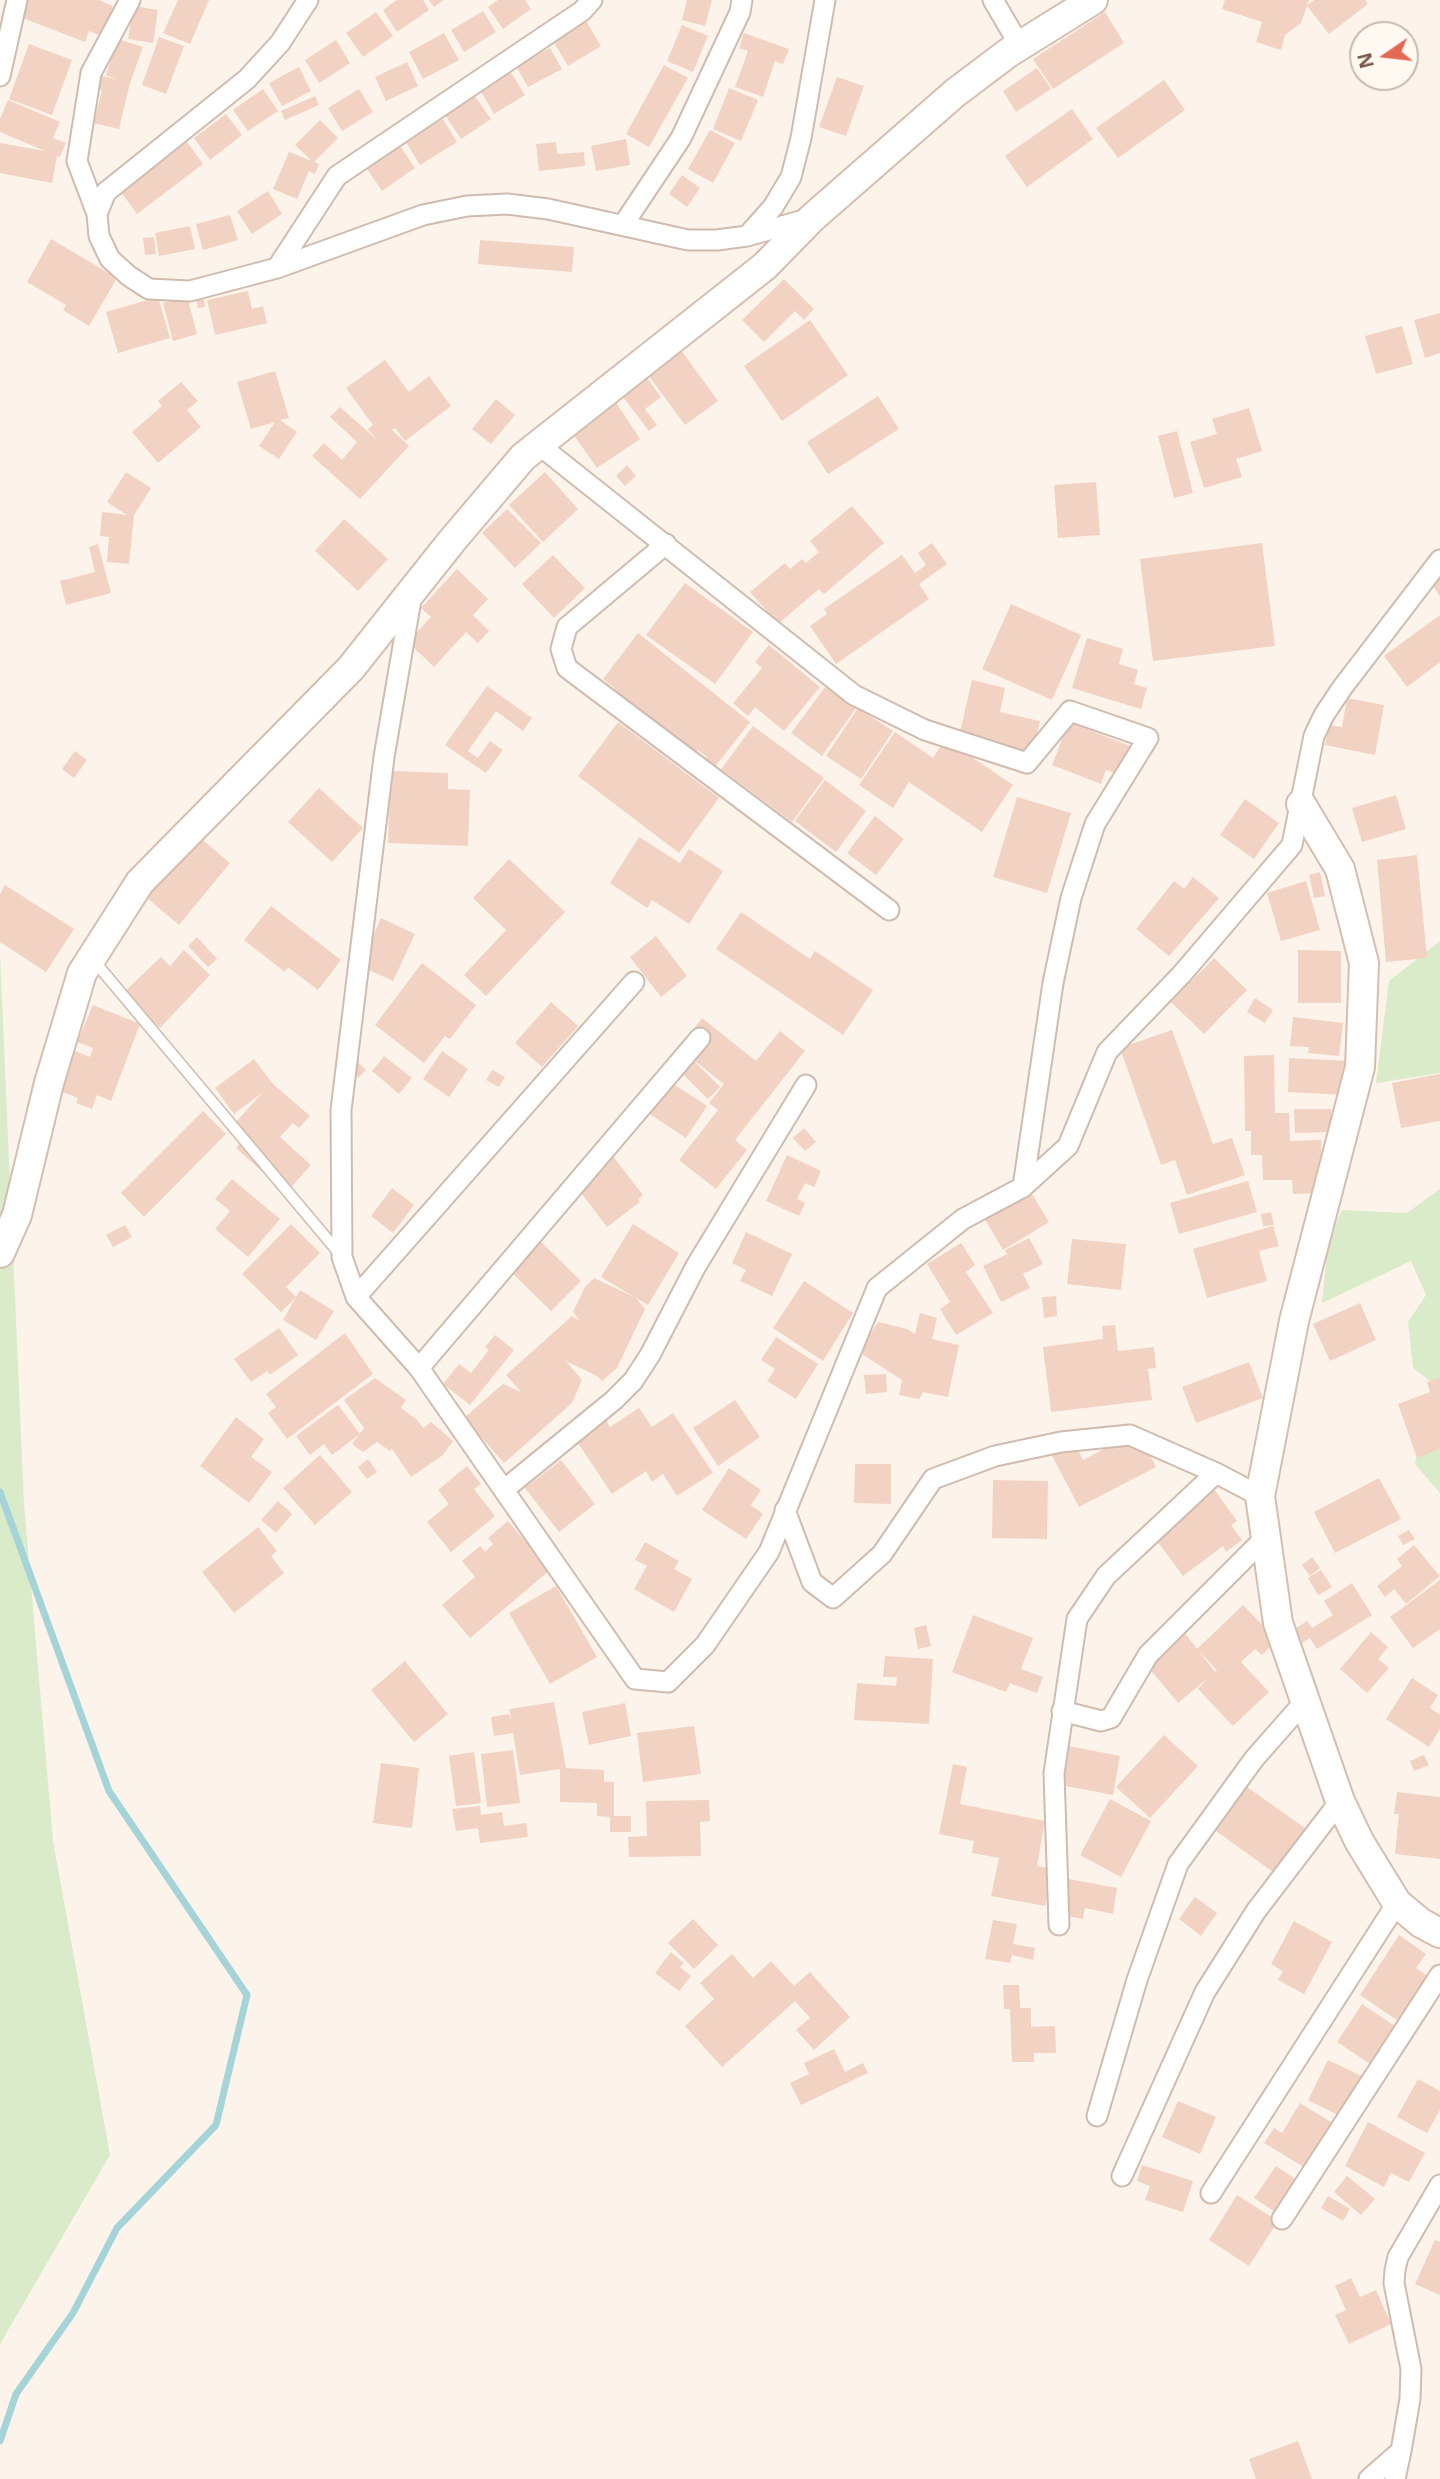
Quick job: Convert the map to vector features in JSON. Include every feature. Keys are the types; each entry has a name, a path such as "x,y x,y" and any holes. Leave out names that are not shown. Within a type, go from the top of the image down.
{"street":[{"path":"0,76 17,0"},
{"path":"130,0 91,73 77,161 97,214 99,236 110,259 149,289 190,291 277,268 423,215 467,206 507,204 548,209 688,240 747,236 812,218"},
{"path":"277,268 337,176 582,10 592,0"},
{"path":"623,225 681,138 740,12 742,0"},
{"path":"747,236 773,207 791,177 825,0"},
{"path":"993,0 1020,46"},
{"path":"0,1253 17,1215 49,1083 82,974 140,882 351,668 523,457 765,266 812,218 955,93 1020,46 1093,0"},
{"path":"97,214 106,192 247,79 280,43 297,5"},
{"path":"539,445 854,695 925,730 1027,763 1070,711 1148,738 1095,824 1071,898 1053,983 1023,1187"},
{"path":"666,544 567,627 561,649 567,668 889,910"},
{"path":"413,590 384,757 341,1110 342,1257 356,1297 419,1368 635,1679 668,1682 705,1645 769,1552 877,1288 963,1219 1023,1187 1068,1146 1107,1052 1182,974 1292,845 1314,736 1324,715 1440,560"},
{"path":"1301,804 1340,869 1364,964 1360,1067 1294,1321 1260,1496 1278,1623 1340,1801 1359,1841 1397,1903 1421,1923 1440,1933"},
{"path":"356,1297 634,982"},
{"path":"419,1368 700,1038"},
{"path":"505,1489 614,1400 633,1381 650,1355 696,1266 806,1085"},
{"path":"785,1510 812,1582 833,1598 882,1554 933,1479 995,1455 1062,1442 1130,1435 1260,1496"},
{"path":"1059,1925 1054,1773 1077,1619 1106,1576 1216,1474"},
{"path":"1062,1711 1101,1721 1111,1718 1148,1655 1266,1537"},
{"path":"1097,2116 1137,1980 1178,1864 1254,1759 1305,1701"},
{"path":"1122,2176 1205,1992 1256,1911 1340,1801"},
{"path":"1212,2193 1397,1903"},
{"path":"1282,2219 1440,1975"},
{"path":"1395,2479 1410,2399 1411,2369 1394,2283 1395,2270 1398,2257 1440,2185"},
{"path":"1369,2479 1401,2451"}],"lane":[{"path":"92,958 342,1257"}],"green space":[{"path":"1440,941 1440,1073 1376,1083 1389,981"},
{"path":"0,953 24,1504 53,1841 110,2155 0,2344"},
{"path":"1440,1189 1440,1380 1433,1383 1413,1368 1408,1322 1426,1295 1411,1261 1322,1303 1328,1242 1342,1210 1407,1213"},
{"path":"1440,1423 1440,1493 1415,1464 1422,1433"}],"building":[{"path":"26,0 99,0 113,6 102,36 89,31 85,42 20,17"},
{"path":"178,0 209,0 190,44 163,33"},
{"path":"397,0 423,0 429,10 397,32 383,10"},
{"path":"429,0 444,0 434,7"},
{"path":"498,0 525,0 531,9 503,29 488,7"},
{"path":"687,0 712,0 705,26 682,20"},
{"path":"1225,0 1309,0 1307,5 1314,0 1365,0 1368,4 1329,34 1307,6 1301,23 1285,35 1281,50 1256,42 1262,22 1222,9"},
{"path":"133,6 158,10 153,43 128,39"},
{"path":"483,11 496,32 464,52 451,30"},
{"path":"376,12 393,36 363,57 346,33"},
{"path":"1105,12 1124,43 1053,89 1033,59"},
{"path":"586,21 601,46 568,66 553,41"},
{"path":"682,25 708,36 693,72 667,61"},
{"path":"444,33 459,60 423,79 409,52"},
{"path":"744,33 789,49 783,64 775,61 763,97 735,87 748,51 739,48"},
{"path":"159,37 184,46 166,94 142,85"},
{"path":"118,39 143,47 130,83 119,129 94,123 102,90 92,88 96,74 118,80 106,75"},
{"path":"336,40 350,63 319,83 305,60"},
{"path":"29,44 72,60 52,115 9,99"},
{"path":"550,48 562,69 528,87 516,66"},
{"path":"407,62 418,86 386,101 375,77"},
{"path":"664,65 688,78 649,147 626,134"},
{"path":"299,67 311,91 282,106 269,83"},
{"path":"1037,68 1051,89 1016,112 1003,91"},
{"path":"510,71 525,95 494,114 480,90"},
{"path":"837,77 864,86 846,136 819,127"},
{"path":"1164,80 1185,110 1118,158 1096,128"},
{"path":"729,88 758,100 741,141 713,129"},
{"path":"263,89 278,111 248,131 233,110"},
{"path":"359,89 373,112 342,131 328,108"},
{"path":"474,95 491,119 461,139 445,115"},
{"path":"315,96 319,105 285,120 281,111"},
{"path":"8,100 60,122 53,138 66,143 60,157 57,156 52,183 0,173 0,143 45,151 0,132 0,119"},
{"path":"1072,109 1093,139 1027,187 1005,156"},
{"path":"226,114 242,135 210,160 194,138"},
{"path":"443,119 457,142 420,165 406,142"},
{"path":"320,120 338,138 314,162 319,164 315,174 309,171 297,199 273,189 289,152 312,161 295,145"},
{"path":"710,130 735,143 713,183 688,169"},
{"path":"626,139 630,165 596,171 591,146"},
{"path":"187,142 203,164 137,214 121,192"},
{"path":"556,142 557,154 584,152 585,166 539,171 536,144"},
{"path":"400,146 415,168 382,191 367,169"},
{"path":"682,175 700,188 687,207 669,194"},
{"path":"268,191 282,214 252,234 237,211"},
{"path":"230,215 238,240 203,250 196,224"},
{"path":"190,226 195,249 159,256 155,233"},
{"path":"154,237 156,254 145,255 143,238"},
{"path":"51,239 117,278 89,326 63,310 66,305 27,282"},
{"path":"480,240 574,247 572,272 478,264"},
{"path":"784,279 814,309 804,320 795,311 764,342 742,320"},
{"path":"203,291 205,307 198,308 195,293"},
{"path":"248,291 252,309 263,306 267,323 215,335 207,300"},
{"path":"187,296 197,334 173,341 163,303"},
{"path":"158,297 170,338 118,353 106,312"},
{"path":"1440,313 1440,353 1425,358 1414,320"},
{"path":"810,320 848,375 782,421 744,366"},
{"path":"1402,326 1413,364 1376,374 1365,336"},
{"path":"676,343 718,401 685,425 643,368"},
{"path":"385,360 409,392 429,376 451,406 405,441 395,428 392,430 409,446 360,499 312,456 324,443 342,460 357,442 330,417 340,407 376,439 368,429 373,425 346,388"},
{"path":"275,371 289,418 280,420 297,432 279,459 259,446 275,422 251,429 237,382"},
{"path":"645,375 661,397 645,409 657,425 649,431 620,393"},
{"path":"181,382 198,401 187,410 201,427 158,463 132,432 162,406 158,401"},
{"path":"878,396 899,429 828,474 807,442"},
{"path":"613,398 640,439 597,468 569,428"},
{"path":"496,399 515,415 491,444 472,429"},
{"path":"1249,408 1262,451 1236,459 1242,477 1204,488 1190,442 1217,434 1212,419"},
{"path":"1177,431 1193,493 1174,498 1158,436"},
{"path":"627,465 636,476 625,486 616,476"},
{"path":"126,472 151,488 134,515 129,564 107,562 109,537 100,536 102,512 127,515 107,502"},
{"path":"545,472 578,509 543,542 509,505"},
{"path":"1096,482 1100,535 1058,538 1054,485"},
{"path":"852,506 884,543 824,594 819,589 778,624 750,592 785,563 790,569 802,559 806,563 819,552 810,541"},
{"path":"507,509 541,543 515,568 482,533"},
{"path":"344,519 388,559 358,591 315,551"},
{"path":"932,543 947,564 919,584 929,599 836,664 810,626 827,614 824,609 902,555 915,573 926,565 918,553"},
{"path":"1262,543 1275,646 1153,661 1140,559"},
{"path":"98,544 111,593 66,605 60,581 95,572 89,547"},
{"path":"553,555 585,588 554,618 522,584"},
{"path":"457,569 488,599 473,615 489,631 478,643 466,632 434,667 408,642 431,617 421,608"},
{"path":"1440,572 1440,597 1429,578"},
{"path":"685,583 753,632 715,684 646,635"},
{"path":"1011,604 1081,635 1052,700 982,669"},
{"path":"1440,615 1440,662 1407,687 1384,656"},
{"path":"638,633 750,722 715,767 705,760 707,757 698,750 696,753 635,705 633,708 613,692 615,689 603,679"},
{"path":"1087,638 1123,649 1119,664 1138,670 1134,684 1147,688 1141,709 1072,688"},
{"path":"769,645 820,687 784,731 755,707 748,716 733,703 762,668 755,662"},
{"path":"972,680 1005,688 1000,712 1040,721 1032,753 959,736"},
{"path":"487,686 532,718 523,731 496,711 468,751 478,758 490,741 503,750 486,773 445,745"},
{"path":"826,686 856,708 822,756 791,733"},
{"path":"1347,698 1384,705 1375,755 1325,745 1329,725 1342,727"},
{"path":"858,708 893,731 861,779 826,756"},
{"path":"618,722 719,798 679,853 578,776"},
{"path":"1069,722 1135,748 1124,777 1106,770 1101,784 1052,765"},
{"path":"753,726 824,778 792,822 721,769"},
{"path":"895,732 933,758 945,739 1013,785 982,832 909,782 893,808 859,785"},
{"path":"75,751 87,760 74,778 62,769"},
{"path":"390,771 448,773 448,789 470,790 468,846 388,843"},
{"path":"825,780 866,811 836,852 795,821"},
{"path":"319,788 363,828 332,862 288,822"},
{"path":"1396,795 1406,829 1362,842 1352,808"},
{"path":"1017,797 1071,813 1047,893 993,877"},
{"path":"1245,799 1279,823 1254,859 1220,835"},
{"path":"875,816 904,839 876,875 847,853"},
{"path":"192,831 230,863 179,925 141,893"},
{"path":"639,837 680,863 689,849 723,871 689,924 652,900 647,908 610,883"},
{"path":"1417,855 1427,958 1386,962 1377,860"},
{"path":"509,859 565,912 486,996 464,975 506,930 473,898"},
{"path":"1320,872 1325,896 1314,898 1309,875"},
{"path":"1193,877 1219,898 1169,956 1136,929 1174,881 1184,889"},
{"path":"1306,881 1320,930 1281,941 1267,893"},
{"path":"5,885 74,929 46,972 0,942 0,894"},
{"path":"271,906 341,960 318,990 288,967 285,972 244,940"},
{"path":"741,912 810,959 815,951 873,990 843,1035 716,949"},
{"path":"381,918 415,934 393,981 360,966"},
{"path":"656,936 687,976 661,997 630,957"},
{"path":"197,937 217,959 208,967 188,946"},
{"path":"184,950 210,975 160,1028 123,993 161,957 170,966"},
{"path":"1298,950 1341,951 1341,1003 1298,1003"},
{"path":"1214,958 1247,990 1204,1034 1171,1002"},
{"path":"422,963 476,1005 450,1039 445,1036 424,1063 375,1025"},
{"path":"1255,998 1273,1010 1265,1023 1247,1012"},
{"path":"551,1002 578,1026 542,1067 515,1043"},
{"path":"93,1005 140,1024 111,1101 97,1095 92,1109 76,1103 78,1098 60,1091 75,1051 90,1057 93,1048 77,1042"},
{"path":"1293,1017 1343,1023 1339,1056 1308,1053 1309,1047 1290,1046"},
{"path":"702,1018 756,1061 780,1031 805,1051 735,1140 747,1150 716,1189 679,1160 718,1110 709,1103 724,1084 691,1058 720,1087 708,1099 671,1062 682,1051 679,1048"},
{"path":"1172,1030 1213,1144 1232,1138 1245,1175 1187,1195 1175,1160 1161,1165 1120,1048"},
{"path":"442,1051 468,1069 449,1097 423,1079"},
{"path":"1274,1055 1275,1113 1289,1113 1290,1141 1321,1140 1321,1193 1293,1194 1292,1180 1263,1180 1262,1155 1251,1155 1251,1131 1245,1131 1244,1056"},
{"path":"384,1056 412,1078 399,1094 372,1071"},
{"path":"1289,1058 1347,1061 1346,1095 1288,1092"},
{"path":"254,1059 272,1083 310,1116 299,1128 293,1123 280,1137 311,1165 286,1193 236,1148 248,1134 235,1123 263,1092 234,1114 215,1088"},
{"path":"356,1060 366,1070 358,1078 348,1068"},
{"path":"492,1070 505,1077 499,1087 486,1080"},
{"path":"1440,1074 1440,1121 1401,1128 1392,1083"},
{"path":"663,1077 707,1106 686,1138 642,1109"},
{"path":"1294,1109 1331,1109 1331,1132 1295,1133"},
{"path":"203,1111 226,1134 144,1217 121,1193"},
{"path":"804,1128 816,1142 805,1151 793,1138"},
{"path":"605,1146 643,1195 638,1199 640,1202 607,1227 575,1185"},
{"path":"787,1155 821,1171 814,1187 805,1183 797,1199 805,1203 799,1216 766,1201"},
{"path":"232,1179 280,1219 248,1257 215,1229 230,1211 215,1199"},
{"path":"1248,1181 1257,1212 1179,1234 1170,1203"},
{"path":"392,1188 414,1205 393,1233 371,1216"},
{"path":"1030,1191 1049,1222 1003,1250 984,1218"},
{"path":"1271,1212 1274,1225 1263,1226 1261,1214"},
{"path":"291,1224 320,1253 286,1287 296,1297 281,1312 242,1274"},
{"path":"633,1224 679,1253 648,1305 636,1298 645,1309 617,1368 602,1381 566,1361 582,1380 572,1403 504,1463 464,1418 503,1384 521,1392 506,1375 572,1316 580,1321 573,1312 585,1287 594,1278 634,1297 601,1277"},
{"path":"125,1225 132,1237 113,1247 106,1235"},
{"path":"1273,1226 1279,1246 1259,1251 1267,1281 1207,1298 1193,1249"},
{"path":"746,1232 792,1254 772,1296 740,1281 746,1270 732,1263"},
{"path":"533,1234 581,1281 551,1311 503,1264"},
{"path":"1029,1238 1043,1264 1023,1274 1030,1288 1001,1302 983,1266 1007,1254 1005,1250"},
{"path":"1072,1239 1126,1244 1121,1290 1067,1284"},
{"path":"961,1243 975,1265 966,1272 993,1313 956,1335 940,1309 950,1302 927,1264"},
{"path":"804,1281 853,1313 823,1361 773,1328"},
{"path":"300,1290 334,1311 316,1340 283,1320"},
{"path":"1056,1296 1057,1316 1044,1318 1042,1297"},
{"path":"1360,1303 1376,1340 1330,1361 1313,1324"},
{"path":"920,1313 937,1318 932,1339 959,1345 948,1397 923,1392 919,1399 899,1395 902,1380 859,1352 878,1322 907,1329 915,1334"},
{"path":"1115,1325 1118,1351 1154,1347 1156,1368 1148,1369 1152,1400 1051,1412 1043,1347 1103,1339 1102,1326"},
{"path":"279,1328 298,1355 270,1375 267,1371 251,1382 234,1359"},
{"path":"345,1333 373,1374 287,1439 268,1413 276,1407 266,1394"},
{"path":"495,1335 514,1350 470,1405 443,1384 459,1364 471,1373 489,1350 485,1347"},
{"path":"776,1337 818,1364 796,1399 767,1381 775,1369 761,1360"},
{"path":"1249,1362 1263,1398 1196,1423 1182,1387"},
{"path":"886,1374 887,1392 866,1394 864,1375"},
{"path":"375,1378 406,1400 401,1408 423,1428 431,1422 453,1441 443,1455 411,1477 392,1449 390,1451 377,1442 363,1452 352,1444 364,1428 344,1400"},
{"path":"1440,1378 1440,1449 1417,1458 1398,1404 1430,1392 1427,1382"},
{"path":"735,1400 760,1437 718,1466 693,1428"},
{"path":"338,1405 360,1434 332,1455 324,1444 310,1455 296,1436"},
{"path":"639,1408 652,1427 673,1413 713,1473 677,1496 663,1474 652,1482 646,1471 612,1494 576,1440 606,1420 610,1427"},
{"path":"236,1417 264,1439 251,1457 272,1472 249,1503 200,1466"},
{"path":"1138,1431 1156,1467 1079,1507 1046,1444 1069,1432 1083,1460"},
{"path":"320,1455 352,1492 315,1525 283,1488"},
{"path":"368,1459 377,1472 367,1479 358,1467"},
{"path":"561,1460 595,1504 559,1532 525,1488"},
{"path":"855,1464 891,1464 891,1504 854,1503"},
{"path":"467,1466 481,1484 474,1489 495,1516 451,1552 427,1522 449,1504 438,1490"},
{"path":"729,1468 761,1490 751,1505 763,1514 746,1539 702,1510"},
{"path":"1379,1478 1401,1519 1335,1553 1314,1512"},
{"path":"993,1480 1048,1481 1047,1539 992,1538"},
{"path":"1211,1485 1237,1521 1231,1525 1242,1540 1226,1552 1223,1546 1183,1576 1149,1530"},
{"path":"278,1501 292,1514 276,1533 261,1520"},
{"path":"508,1521 550,1570 470,1638 442,1605 475,1577 462,1561 480,1546 485,1552 493,1544 488,1538"},
{"path":"258,1527 277,1551 271,1556 284,1573 234,1613 202,1572"},
{"path":"1409,1530 1415,1539 1403,1545 1398,1536"},
{"path":"645,1542 679,1561 674,1569 692,1579 674,1612 634,1589 647,1566 635,1560"},
{"path":"1414,1545 1440,1576 1406,1604 1394,1589 1385,1597 1377,1586 1402,1566 1397,1559"},
{"path":"1312,1557 1320,1568 1310,1576 1302,1565"},
{"path":"1321,1570 1332,1587 1318,1595 1308,1578"},
{"path":"1440,1580 1440,1629 1413,1648 1390,1617"},
{"path":"1352,1583 1372,1615 1317,1649 1310,1638 1297,1646 1288,1633 1307,1621 1312,1628 1333,1615 1324,1601"},
{"path":"556,1586 597,1657 550,1684 509,1613"},
{"path":"1243,1605 1277,1640 1262,1655 1255,1649 1241,1662 1269,1692 1233,1726 1198,1689 1207,1679 1178,1703 1139,1656 1178,1624 1197,1649","holes":["1198,1650 1217,1670 1215,1672"]},
{"path":"973,1615 1033,1638 1021,1669 1043,1677 1037,1693 1010,1683 1006,1692 952,1672"},
{"path":"926,1625 931,1646 918,1649 914,1628"},
{"path":"1371,1632 1388,1647 1378,1659 1389,1668 1367,1693 1340,1669"},
{"path":"885,1656 933,1659 929,1724 854,1720 857,1683 896,1686 897,1677 883,1677"},
{"path":"405,1661 448,1714 414,1742 371,1690"},
{"path":"1412,1678 1438,1695 1430,1708 1440,1715 1440,1729 1429,1747 1386,1719"},
{"path":"554,1702 566,1768 604,1770 604,1782 614,1782 614,1816 631,1816 631,1832 610,1832 610,1817 597,1816 597,1803 560,1802 560,1769 520,1775 513,1733 494,1736 491,1717 509,1714 512,1724 509,1709"},
{"path":"625,1703 631,1736 589,1745 582,1712"},
{"path":"694,1726 701,1774 643,1782 637,1733"},
{"path":"1164,1735 1198,1766 1150,1818 1116,1787"},
{"path":"1063,1745 1120,1756 1113,1795 1056,1784"},
{"path":"513,1750 520,1803 487,1807 481,1754"},
{"path":"474,1752 481,1803 456,1806 449,1756"},
{"path":"1424,1755 1429,1765 1414,1771 1410,1761"},
{"path":"381,1763 419,1768 412,1828 373,1823"},
{"path":"953,1764 967,1767 960,1804 1045,1821 1037,1866 1053,1869 1045,1906 991,1896 999,1858 972,1853 974,1841 939,1834"},
{"path":"1247,1787 1305,1828 1273,1872 1216,1831"},
{"path":"1397,1792 1440,1797 1440,1859 1395,1854 1399,1814 1394,1814"},
{"path":"1110,1799 1151,1821 1121,1877 1080,1855"},
{"path":"709,1800 710,1821 700,1822 701,1856 629,1857 628,1837 647,1836 646,1801"},
{"path":"480,1806 481,1815 502,1812 504,1826 526,1823 528,1837 480,1843 478,1828 456,1831 452,1809"},
{"path":"1069,1879 1117,1888 1113,1914 1085,1908 1083,1919 1062,1915"},
{"path":"1195,1897 1217,1913 1201,1936 1179,1919"},
{"path":"693,1919 718,1945 694,1969 668,1943"},
{"path":"993,1920 1017,1924 1013,1944 1035,1948 1033,1960 1012,1955 1010,1963 985,1959"},
{"path":"1294,1921 1332,1942 1304,1994 1278,1980 1283,1971 1271,1964"},
{"path":"1399,1935 1426,1954 1416,1968 1434,1980 1404,2025 1360,1995"},
{"path":"671,1952 684,1963 680,1967 691,1976 679,1991 655,1973"},
{"path":"732,1954 753,1978 771,1961 794,1986 810,1972 850,2017 814,2050 796,2030 810,2018 795,2001 722,2067 685,2026 714,1999 700,1983"},
{"path":"1003,1985 1019,1985 1020,2008 1031,2008 1031,2027 1055,2026 1056,2053 1034,2053 1034,2062 1012,2062 1010,2009 1004,2009"},
{"path":"1362,2004 1398,2028 1373,2066 1337,2042"},
{"path":"834,2049 845,2072 863,2063 868,2073 801,2105 790,2083 809,2074 804,2063"},
{"path":"1328,2060 1362,2076 1342,2117 1308,2100"},
{"path":"1418,2079 1440,2091 1440,2110 1427,2133 1397,2117"},
{"path":"1178,2101 1216,2117 1200,2154 1162,2137"},
{"path":"1300,2103 1339,2127 1312,2172 1264,2143 1274,2128 1282,2133"},
{"path":"1368,2122 1425,2153 1409,2182 1391,2173 1384,2187 1345,2166"},
{"path":"1142,2165 1193,2181 1183,2212 1145,2200 1150,2186 1137,2181"},
{"path":"1276,2166 1300,2182 1278,2214 1254,2198"},
{"path":"1347,2176 1375,2199 1361,2215 1334,2192"},
{"path":"1237,2195 1278,2221 1249,2266 1209,2240"},
{"path":"1328,2196 1350,2209 1343,2221 1321,2208"},
{"path":"1435,2240 1440,2242 1440,2295 1415,2284"},
{"path":"1351,2278 1360,2297 1376,2290 1391,2324 1349,2344 1335,2315 1346,2310 1335,2286"},
{"path":"1298,2441 1312,2479 1256,2479 1249,2459"}],"waterway":[{"path":"0,1492 109,1791 247,1995 216,2125 117,2228 73,2313 16,2394 0,2441"}]}
